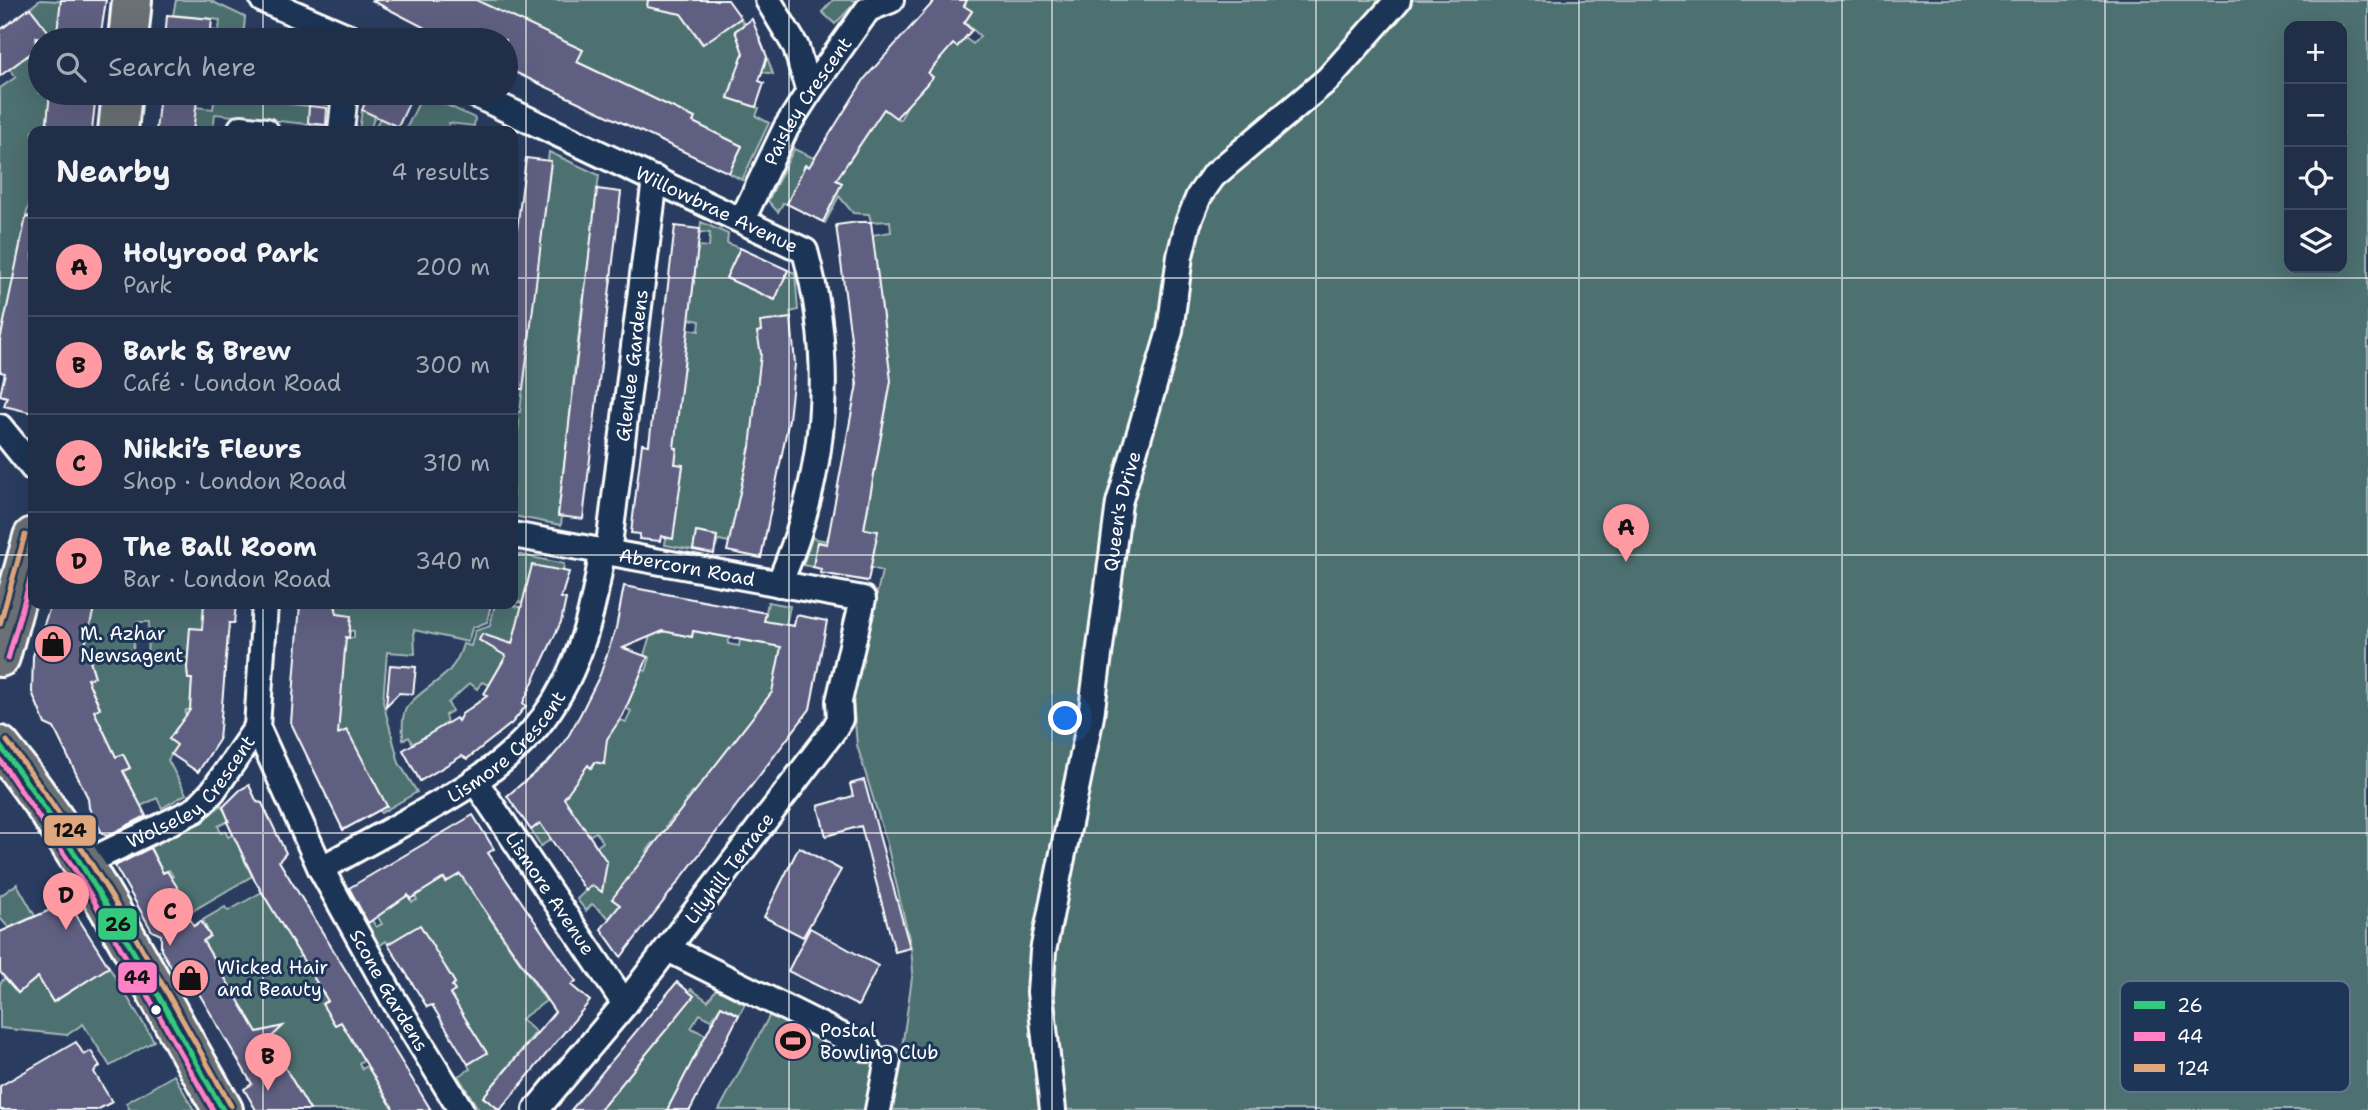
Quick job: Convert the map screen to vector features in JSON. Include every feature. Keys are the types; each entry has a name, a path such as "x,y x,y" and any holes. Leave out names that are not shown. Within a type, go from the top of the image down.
{"main road":[{"path":"129,28 132,0"},
{"path":"119,126 121,105"},
{"path":"0,657 28,555"},
{"path":"0,746 40,800 81,864 223,1110"}],"street":[{"path":"263,0 327,28"},
{"path":"768,0 796,47 809,92"},
{"name":"Paisley Crescent","path":"741,220 786,128 809,92 868,9 891,0"},
{"name":"Queen's Drive","path":"1053,1110 1040,992 1043,951 1091,716 1119,503 1142,419 1162,365 1188,223 1199,196 1213,176 1320,87 1398,0"},
{"path":"342,126 344,105"},
{"name":"Willowbrae Avenue","path":"486,105 503,120 655,179 805,251 821,330 824,390 817,464 801,528 779,584"},
{"name":"Glenlee Gardens","path":"605,553 655,179"},
{"path":"0,427 28,462"},
{"name":"Abercorn Road","path":"518,536 863,598"},
{"name":"Lismore Crescent","path":"321,869 475,781 506,760 530,738 565,688 587,630 605,553"},
{"name":"Lilyhill Terrace","path":"536,1110 668,949 840,719 839,701 863,598"},
{"name":"Wolseley Crescent","path":"81,864 195,810 208,797 257,727 265,609"},
{"name":"Scone Gardens","path":"257,727 321,869 392,997 461,1110"},
{"name":"Lismore Avenue","path":"475,781 625,1004"},
{"path":"668,949 878,1055 878,1110"}],"green space":[{"path":"40,0 61,1 58,28 38,28 39,19 30,8"},
{"path":"176,0 209,0 245,17 244,28 219,28 220,20 173,15"},
{"path":"467,0 669,0 671,11 676,13 715,0 686,21 702,44 740,18 744,24 735,31 748,64 767,57 773,74 738,67 728,97 759,108 756,116 769,123 742,180 729,173 742,146 693,123 694,118 577,62 582,50"},
{"path":"833,0 858,0 835,24 822,12"},
{"path":"967,0 2368,0 2368,1110 893,1110 913,971 911,947 887,844 857,745 853,700 882,571 869,567 866,581 856,579 852,548 817,542 813,567 803,565 812,538 827,541 828,536 874,546 877,531 864,529 889,393 856,386 856,380 890,375 872,235 891,232 890,221 871,222 869,214 853,213 839,196 825,223 823,222 842,183 805,166 787,204 783,203 778,212 768,201 794,149 829,165 835,150 850,160 869,131 850,118 884,109 900,120 907,106 893,92 932,77 928,73 948,40 957,47 965,38 973,44 980,36 965,22 972,12 964,6"},
{"path":"28,55 28,105 52,105 61,126 28,126 28,232 23,231 18,253 28,256 28,278 0,347 0,88 16,77 10,69"},
{"path":"159,105 213,109 214,105 309,106 308,123 325,126 215,114 214,126 194,126 195,114 158,110"},
{"path":"418,105 447,105 475,118 474,126 449,123 449,126 407,126"},
{"path":"362,110 375,116 371,126 360,126"},
{"path":"380,118 397,126 376,126"},
{"path":"549,152 599,175 587,274 611,277 610,286 585,283 577,349 602,353 602,360 576,357 569,424 594,427 593,434 568,432 558,515 562,516 561,525 518,517 518,412 528,345 518,344 518,336 529,337 536,269 518,267 518,259 538,261 551,162 548,161"},
{"path":"701,222 728,234 727,243 740,248 727,278 774,300 788,270 795,273 798,310 790,312 791,318 757,332 764,361 753,448 749,448 748,455 751,455 729,542 719,540 715,548 717,536 697,532 693,550 665,545 674,478 681,479 683,465 675,464 677,448 649,445 649,440 674,443 682,374 658,369 684,369 688,329 699,331 700,321 689,319 691,302 666,300 667,294 692,296 698,246 709,247 710,233 700,232"},
{"path":"518,554 564,564 563,571 525,603 518,602"},
{"path":"768,602 790,606 783,639 783,678 702,797 693,791 686,800 694,807 683,822 674,816 666,826 675,832 662,849 653,843 646,852 655,859 644,873 636,868 629,877 636,883 612,899 620,905 609,918 592,904 586,911 577,899 605,872 596,847 603,842 596,832 589,836 578,821 541,846 531,830 568,794 565,790 586,764 591,768 595,762 604,764 596,754 618,719 626,722 631,711 623,707 639,669 646,671 650,658 644,655 654,623 659,633 682,629 681,635 692,637 693,631 729,637 728,644 739,646 740,640 760,643"},
{"path":"524,608 512,644 510,643 490,685 482,682 477,689 470,683 448,703 452,711 445,715 447,723 413,744 409,737 403,740 403,719 407,707 446,674 459,656 463,644 471,646 475,631 490,626 494,609"},
{"path":"94,609 204,609 203,620 210,627 229,628 228,631 190,628 187,668 225,671 225,678 188,675 192,679 190,710 186,710 185,714 194,715 183,730 177,727 169,739 175,743 179,742 168,760 186,794 162,808 157,798 141,806 123,771 130,768 123,754 116,757 94,711 100,707 97,701 72,683 95,677 89,655 84,655 78,663","holes":["136,622 149,622 147,656 133,651"]},
{"path":"336,609 490,609 487,622 472,628 468,642 414,630 415,654 387,652 383,702 399,763 417,792 381,813 368,788 376,784 372,777 328,800 326,796 368,776 353,743 310,764 307,757 350,736 335,736 332,636 354,638 354,631 346,630 351,616 337,614"},
{"path":"222,805 229,821 218,826 221,833 225,831 228,837 236,833 258,841 240,850 252,876 187,914 178,898 182,896 167,881 173,876 169,870 163,873 149,845 199,822"},
{"path":"501,870 472,892 546,1001 521,1019 536,1032 483,1097 499,1110 479,1110 458,1076 470,1069 468,1065 486,1053 432,1004 454,991 452,986 455,983 447,969 433,961 439,957 413,929 388,944 386,941 379,946 365,923 372,920 376,927 382,924 378,917 380,912 408,895 412,902 417,900 413,892 431,886 429,883 442,875 446,882 451,879 447,872 492,876"},
{"path":"17,884 35,916 9,928 0,918 0,896"},
{"path":"262,892 301,956 295,960 299,966 304,962 328,1001 322,1004 335,1025 341,1022 364,1060 359,1063 362,1069 367,1066 394,1110 310,1110 284,1066 278,1069 203,941 210,936 203,920 225,907 228,911"},
{"path":"109,967 154,1041 110,1066 83,1024 67,1035 0,1028 0,984 5,977 18,993 38,977 54,1002"},
{"path":"691,989 708,1001 716,989 745,1004 739,1015 721,1006 711,1020 700,1014 691,1028 706,1035 667,1110 600,1110"},
{"name":"Postal Bowling Club","path":"773,1009 874,1061 867,1110 719,1110"},
{"path":"174,1075 194,1110 130,1110 126,1103"}],"building":[{"path":"61,0 106,0 102,28 58,28"},
{"path":"371,0 476,0 583,50 577,62 695,118 693,122 742,146 729,173 518,74 518,28 425,28"},
{"path":"648,0 728,0 741,18 703,44 681,14 647,7"},
{"path":"935,0 967,0 964,6 972,11 964,23 972,30 957,47 953,44 928,73 933,77 896,118 884,109 836,180 842,183 823,222 787,204 805,165 809,167 865,78"},
{"path":"30,8 46,28 28,28 28,55 0,76 0,30"},
{"path":"167,15 212,19 211,28 166,28"},
{"path":"752,19 767,57 759,81 764,83 756,107 728,98 743,53 735,31"},
{"path":"49,105 95,105 93,126 47,126"},
{"path":"159,105 196,105 194,126 157,126"},
{"path":"364,105 408,105 398,126 362,110"},
{"path":"309,106 327,108 326,125 308,123"},
{"path":"526,158 551,161 523,389 518,389 518,221"},
{"path":"597,189 621,192 583,519 558,516"},
{"path":"28,217 28,412 4,406 7,397 0,395 5,373 0,372 0,341"},
{"path":"871,222 891,381 864,529 878,531 868,581 820,573 821,569 813,567 817,542 827,544 857,384 836,225"},
{"path":"675,226 700,229 674,448 677,448 675,464 683,465 673,539 661,536 660,541 639,539 640,534 631,533 642,444 649,445"},
{"path":"740,248 788,270 775,300 726,278"},
{"path":"791,318 795,364 789,419 761,558 727,551 750,447 761,354 757,332 761,331 760,322"},
{"path":"696,532 717,536 714,554 693,550"},
{"path":"532,565 569,572 561,598 566,599 561,622 523,703 526,706 512,723 467,759 462,756 420,781 403,750 456,718 458,721 462,714 487,696 484,694 506,656 479,640 482,634 512,644"},
{"path":"624,586 766,613 764,621 794,626 796,615 827,621 810,709 621,957 601,929 620,905 612,899 772,692 781,647 693,631 692,637 663,631 623,648 648,657 623,715 607,739 604,764 595,762 591,768 588,765 564,798 607,862 602,892 592,885 586,891 540,823 531,830 507,796 549,761 565,742 600,675 616,628"},
{"path":"49,609 94,609 85,645 95,677 87,679 100,708 94,711 116,757 123,754 130,768 123,771 146,816 107,836 102,833 54,728 45,724 32,692 33,656"},
{"path":"204,609 235,609 234,623 229,623 219,740 198,772 171,754 177,745 169,739 190,710 192,679 188,679 187,668 190,628 202,629"},
{"path":"300,609 336,609 337,614 351,616 349,638 346,637 338,734 347,730 387,806 343,830 291,723"},
{"path":"390,665 416,667 413,694 399,693 386,706"},
{"path":"864,780 910,948 895,952 861,826 826,836 818,806 853,796 850,784"},
{"path":"249,785 257,802 262,803 286,853 279,861 431,1110 394,1110 341,1022 335,1025 322,1004 328,1001 254,879 227,822 229,821 223,807"},
{"path":"473,815 494,849 488,853 576,981 571,985 590,1001 500,1110 483,1097 555,1012 460,874 446,882 444,878 410,899 408,895 368,923 349,888"},
{"path":"799,847 841,870 803,937 764,917"},
{"path":"150,848 163,873 167,871 183,896 178,898 194,926 201,921 210,936 203,941 257,1032 283,1026 264,1044 278,1069 284,1066 310,1110 256,1110 244,1089 252,1084 194,985 185,990 161,950 161,935 152,931 115,866"},
{"path":"68,902 109,967 53,1002 38,977 18,993 0,972 0,932"},
{"path":"420,925 455,983 452,986 455,991 450,994 487,1053 468,1064 432,1005 427,1007 388,944"},
{"path":"810,928 878,966 858,1006 788,971"},
{"path":"677,982 694,996 615,1092 600,1110 571,1110"},
{"path":"721,1006 739,1015 690,1110 667,1110"},
{"path":"76,1042 84,1055 91,1051 100,1066 94,1072 112,1102 97,1110 0,1110 0,1086"}],"transit line":[{"name":"124","path":"0,624 25,535"},
{"name":"44","path":"8,659 28,587"},
{"name":"124","path":"7,741 39,784 97,874 231,1106"},
{"name":"26","path":"0,746 32,789 90,879 223,1110"},
{"name":"44","path":"0,760 83,882 213,1110"}],"place":[{"name":"Holyrood Park","path":"1626,562"},
{"name":"M. Azhar Newsagent","path":"53,644"},
{"name":"The Ball Room","path":"66,930"},
{"name":"Nikki’s Fleurs","path":"170,946"},
{"name":"Wicked Hair and Beauty","path":"190,978"},
{"name":"Postal Bowling Club","path":"793,1041"},
{"name":"Bark & Brew","path":"268,1091"}]}
